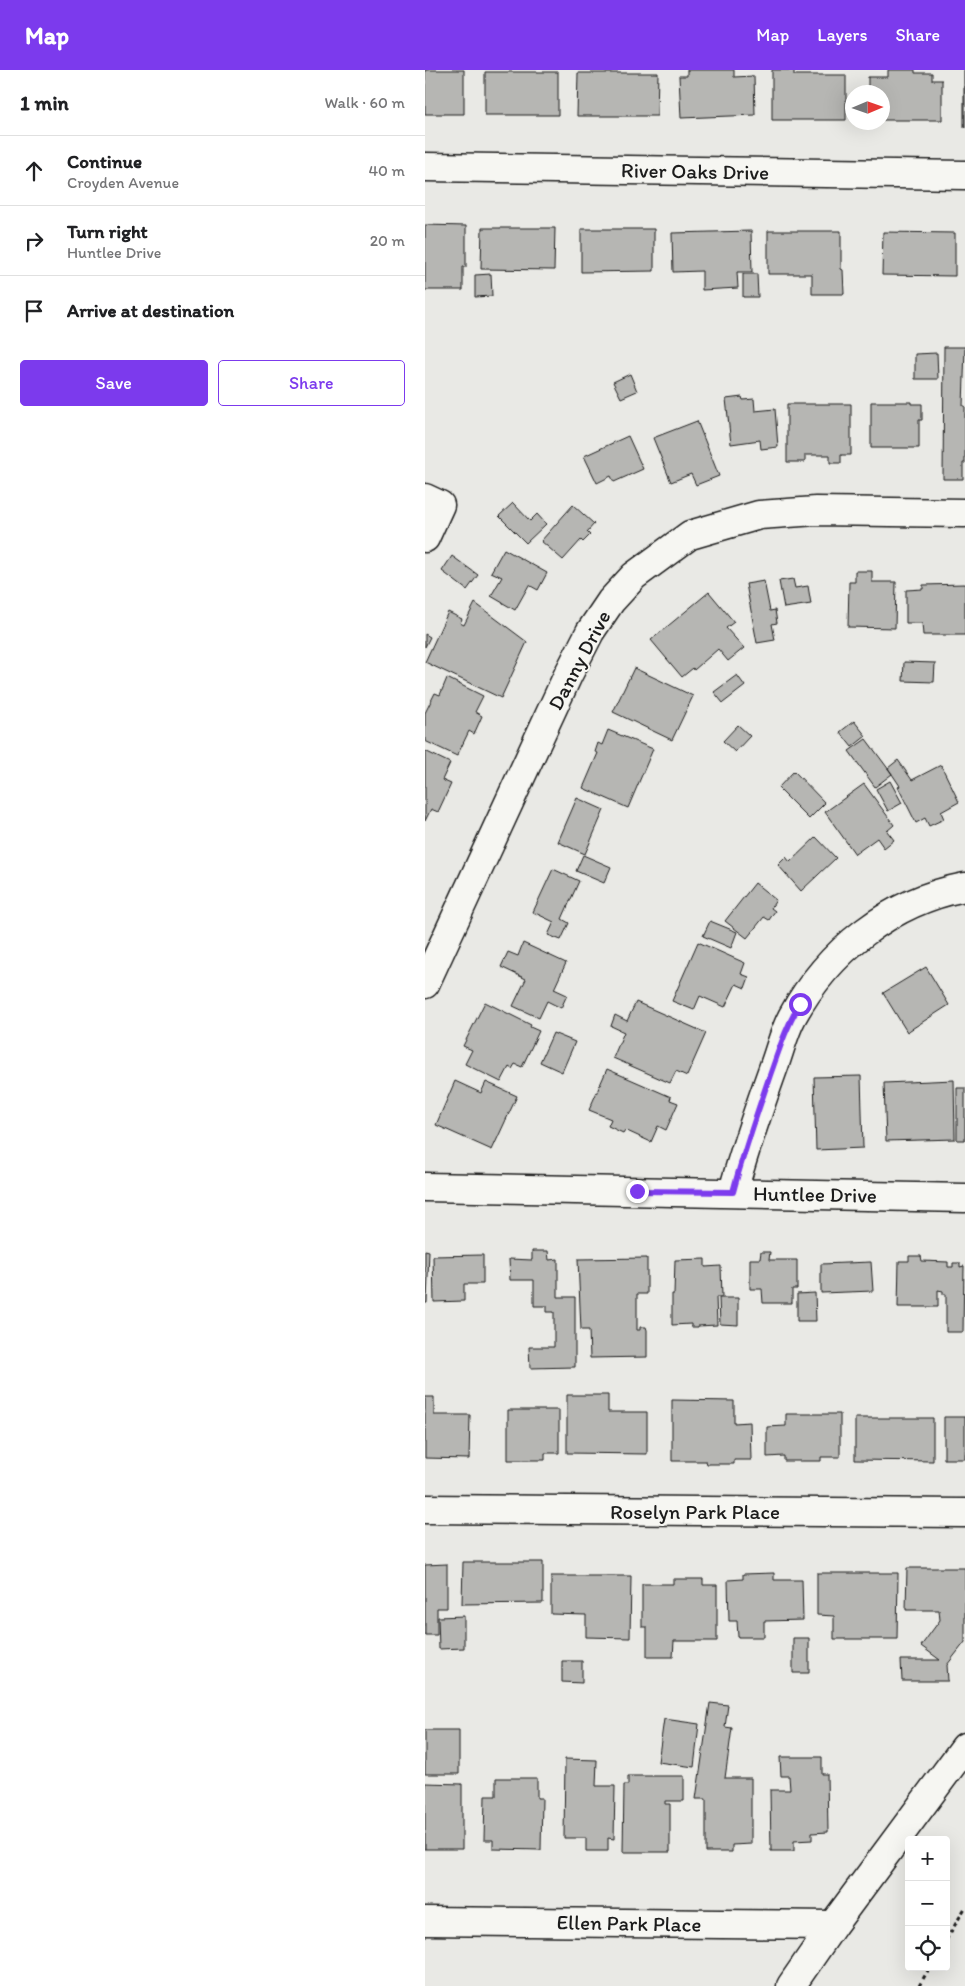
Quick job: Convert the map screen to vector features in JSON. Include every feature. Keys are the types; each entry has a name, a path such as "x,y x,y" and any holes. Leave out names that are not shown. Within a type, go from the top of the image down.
{"street":[{"name":"River Oaks Drive","path":"425,167 965,176"},
{"path":"425,498 440,505 425,538"},
{"name":"Danny Drive","path":"425,984 568,675 591,632 611,601 634,576 690,535 759,514 816,511 965,513"},
{"path":"733,1192 743,1153 791,1018 823,971 863,931 904,906 965,887"},
{"name":"Huntlee Drive","path":"425,1187 965,1198"},
{"name":"Roselyn Park Place","path":"425,1509 965,1513"},
{"path":"791,1986 833,1925 965,1747"},
{"name":"Ellen Park Place","path":"425,1921 833,1925"}],"path":[{"path":"950,1933 965,1908"},
{"path":"919,1986 928,1971"}],"building":[{"path":"425,70 464,70 464,114 425,114"},
{"path":"687,70 734,70 734,77 754,76 755,115 681,118 679,76 687,76"},
{"path":"772,70 794,70 794,75 846,75 845,120 772,120"},
{"path":"888,70 915,70 915,73 932,73 932,80 942,80 942,120 890,120 890,85 868,85 868,77 888,77"},
{"path":"965,70 965,128 964,128"},
{"path":"485,72 558,72 558,115 485,115"},
{"path":"578,73 658,73 657,116 577,116"},
{"path":"425,225 466,226 466,267 463,267 463,290 425,290"},
{"path":"482,228 555,228 554,270 481,269"},
{"path":"581,229 654,229 654,271 581,272"},
{"path":"751,231 752,272 737,272 738,288 702,290 702,271 673,272 672,233"},
{"path":"768,231 841,231 841,269 843,270 844,294 812,294 812,274 768,274"},
{"path":"883,232 955,233 955,276 882,275"},
{"path":"491,274 492,296 475,297 475,275"},
{"path":"743,274 757,274 758,297 743,297"},
{"path":"944,347 965,347 963,406 965,406 965,463 963,463 963,479 943,479"},
{"path":"937,353 938,379 915,379 915,354"},
{"path":"630,374 637,391 621,398 613,382"},
{"path":"742,397 743,400 754,399 755,411 775,409 778,447 761,449 760,440 731,444 726,399"},
{"path":"871,402 911,402 911,404 922,404 922,420 919,420 919,448 871,448"},
{"path":"787,404 851,404 851,455 841,455 841,463 830,463 830,455 805,455 805,462 787,462"},
{"path":"697,421 719,476 696,485 691,474 671,482 653,438"},
{"path":"628,436 643,469 614,482 611,476 597,483 584,456"},
{"path":"513,503 530,521 537,514 546,524 526,543 499,516"},
{"path":"573,505 594,524 587,532 590,535 583,542 581,540 563,560 541,541"},
{"path":"504,549 547,573 538,590 529,585 515,610 491,596 502,577 491,572"},
{"path":"452,556 478,575 467,590 442,571"},
{"path":"855,571 872,571 872,582 896,582 895,628 848,627 849,582 855,582"},
{"path":"793,579 795,588 808,586 811,604 784,608 779,581"},
{"path":"764,581 770,611 775,610 777,623 772,624 775,640 757,643 746,584"},
{"path":"965,584 965,635 923,635 922,623 906,623 906,590 923,589 923,585"},
{"path":"709,592 734,622 726,628 744,648 728,661 718,649 694,670 693,668 682,677 651,640"},
{"path":"475,603 527,642 501,698 425,662 448,612 462,619 460,623 464,625"},
{"path":"425,634 430,637 425,647"},
{"path":"904,662 935,663 934,682 903,681"},
{"path":"634,668 693,696 672,740 613,712"},
{"path":"737,675 745,686 723,703 714,692"},
{"path":"447,678 483,696 475,712 482,716 474,734 469,731 457,756 425,741 425,713 435,693 440,695"},
{"path":"854,721 866,736 852,747 840,732"},
{"path":"738,725 750,736 735,752 723,741"},
{"path":"608,730 653,749 628,808 583,788 598,753 595,752 598,743 602,745"},
{"path":"866,739 892,774 875,787 849,751"},
{"path":"425,751 450,763 442,780 451,784 438,812 431,809 425,821"},
{"path":"898,760 912,780 941,765 959,802 941,812 944,819 929,826 925,818 916,823 898,787 900,786 888,768"},
{"path":"794,771 825,803 809,819 778,788"},
{"path":"890,781 902,803 888,811 876,789"},
{"path":"864,784 894,825 887,831 894,840 884,848 877,838 855,854 825,812"},
{"path":"577,798 604,810 585,854 558,842"},
{"path":"816,837 836,858 801,891 778,865 786,857 790,862"},
{"path":"583,855 611,867 604,883 576,871"},
{"path":"553,869 579,881 562,919 569,923 561,940 548,935 554,922 533,912"},
{"path":"755,883 776,900 771,908 775,911 769,920 764,917 747,938 725,921"},
{"path":"710,921 737,932 731,948 703,936"},
{"path":"698,942 745,963 741,974 749,977 745,988 736,984 725,1007 700,996 694,1010 672,1001"},
{"path":"523,943 566,963 554,989 567,995 561,1008 547,1001 539,1018 513,1006 526,979 501,967 508,952 518,956"},
{"path":"926,967 949,1005 907,1032 883,993"},
{"path":"485,1002 531,1025 530,1027 539,1031 522,1067 515,1064 512,1069 509,1067 501,1082 465,1064 472,1050 463,1046"},
{"path":"636,1002 706,1033 687,1076 676,1071 670,1083 613,1058 624,1032 611,1026 615,1015 627,1021"},
{"path":"553,1033 575,1042 562,1072 540,1062"},
{"path":"607,1069 671,1097 670,1100 678,1103 666,1130 658,1126 651,1142 625,1130 623,1133 608,1126 611,1119 589,1110"},
{"path":"861,1076 863,1148 816,1150 814,1077"},
{"path":"954,1080 955,1139 886,1141 884,1083"},
{"path":"455,1081 481,1093 486,1082 517,1096 492,1150 436,1125"},
{"path":"957,1088 965,1088 965,1140 957,1140"},
{"path":"425,1250 429,1251 427,1303 425,1303"},
{"path":"532,1251 548,1251 549,1260 558,1259 558,1297 575,1297 575,1367 530,1368 529,1347 554,1347 554,1312 547,1312 547,1306 534,1306 534,1280 510,1280 509,1259 532,1260"},
{"path":"761,1252 770,1252 769,1260 797,1260 797,1289 792,1289 792,1303 763,1303 762,1289 750,1289 750,1259 760,1259"},
{"path":"483,1255 483,1284 464,1284 464,1301 434,1302 433,1256"},
{"path":"909,1256 921,1256 922,1261 948,1262 948,1267 953,1267 953,1263 960,1263 960,1267 964,1266 963,1332 946,1332 946,1294 943,1294 943,1291 938,1290 938,1307 898,1307 899,1261 909,1261"},
{"path":"647,1258 647,1294 637,1294 637,1330 640,1330 640,1327 646,1327 647,1357 590,1358 589,1330 581,1330 578,1259"},
{"path":"705,1259 705,1267 721,1266 722,1297 716,1297 717,1325 691,1327 691,1324 672,1325 675,1260"},
{"path":"871,1262 873,1291 821,1293 821,1264"},
{"path":"815,1293 816,1321 797,1321 797,1294"},
{"path":"719,1298 738,1298 738,1325 720,1324"},
{"path":"567,1395 608,1395 608,1412 647,1412 647,1454 567,1453"},
{"path":"425,1397 434,1397 434,1415 470,1415 469,1459 425,1458"},
{"path":"672,1400 734,1401 734,1423 750,1422 751,1460 734,1460 734,1464 707,1464 706,1461 672,1461"},
{"path":"508,1410 559,1410 559,1453 545,1453 545,1460 508,1460"},
{"path":"786,1414 840,1414 840,1457 821,1457 821,1461 784,1461 784,1456 767,1457 767,1427 786,1426"},
{"path":"944,1417 965,1417 965,1459 944,1459"},
{"path":"855,1418 933,1418 933,1461 855,1460"},
{"path":"463,1562 543,1562 543,1603 462,1604"},
{"path":"447,1564 447,1608 437,1608 437,1635 425,1635 425,1565"},
{"path":"907,1568 965,1568 965,1642 947,1665 948,1681 902,1681 901,1660 940,1660 921,1646 940,1620 939,1610 906,1610"},
{"path":"774,1573 774,1580 802,1580 803,1620 764,1621 764,1637 738,1637 737,1621 729,1621 728,1580 743,1579 743,1574"},
{"path":"817,1573 898,1573 897,1639 834,1639 834,1616 817,1615"},
{"path":"551,1576 631,1576 630,1638 586,1637 586,1615 551,1614"},
{"path":"673,1579 703,1579 703,1585 717,1585 717,1641 674,1641 673,1657 647,1657 647,1627 642,1627 642,1584 673,1584"},
{"path":"464,1616 464,1648 439,1649 438,1617"},
{"path":"793,1638 809,1638 809,1673 793,1673"},
{"path":"562,1661 582,1661 582,1683 562,1682"},
{"path":"710,1703 728,1705 725,1727 732,1728 725,1778 751,1778 751,1844 732,1845 732,1852 706,1852 706,1799 696,1799"},
{"path":"664,1719 699,1724 694,1767 658,1762"},
{"path":"425,1730 459,1730 459,1774 425,1774"},
{"path":"780,1757 822,1757 822,1774 827,1774 828,1832 812,1833 812,1840 794,1841 794,1851 771,1851 770,1790 790,1790 789,1776 781,1776"},
{"path":"565,1759 597,1760 596,1786 615,1786 614,1839 608,1838 608,1851 586,1851 586,1838 564,1838"},
{"path":"628,1776 684,1776 684,1801 665,1801 665,1804 670,1804 670,1852 623,1852 624,1785 628,1785"},
{"path":"496,1778 537,1778 537,1798 542,1798 541,1850 493,1849 493,1840 484,1840 485,1796 496,1796"},
{"path":"425,1783 462,1784 462,1849 425,1849"}],"route":[{"path":"637,1191 733,1192 743,1153 771,1073 791,1018 800,1004"}]}
